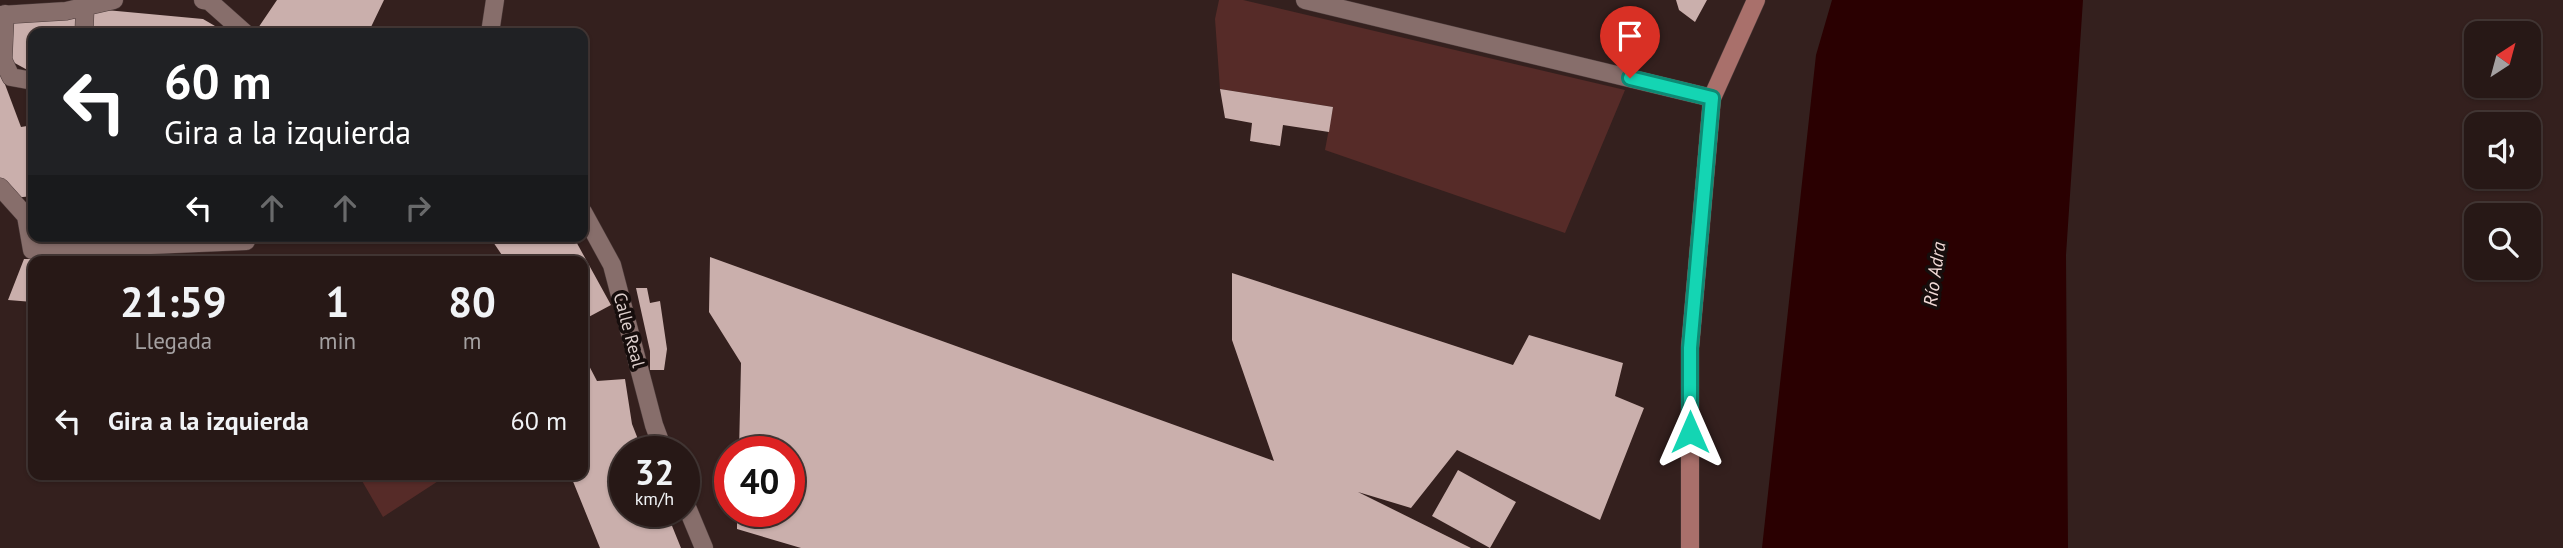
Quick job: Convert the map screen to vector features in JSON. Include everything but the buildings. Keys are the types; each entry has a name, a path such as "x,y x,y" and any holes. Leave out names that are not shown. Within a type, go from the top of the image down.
{"street":[{"path":"28,79 11,77 3,60 2,14 66,11 114,0"},
{"path":"202,0 209,1 239,28"},
{"path":"491,28 495,0"},
{"path":"1305,0 1712,98"},
{"path":"1690,548 1690,348 1712,98 1756,0"},
{"path":"84,28 85,7"},
{"path":"0,187 26,216 28,227"},
{"name":"Calle Real","path":"588,221 612,265 658,436"},
{"path":"31,242 32,250 222,242"},
{"path":"695,527 704,548"}],"shaded area":[{"path":"1219,0 1243,0 1625,90 1565,233 1325,150 1333,107 1220,89 1215,19"},
{"path":"361,480 440,480 383,517"}],"water":[{"name":"Río Adra","path":"1832,0 2083,0 2066,255 2068,548 1762,548 1816,55"}],"route":[{"path":"1630,78 1712,98 1690,348 1690,432"}]}
